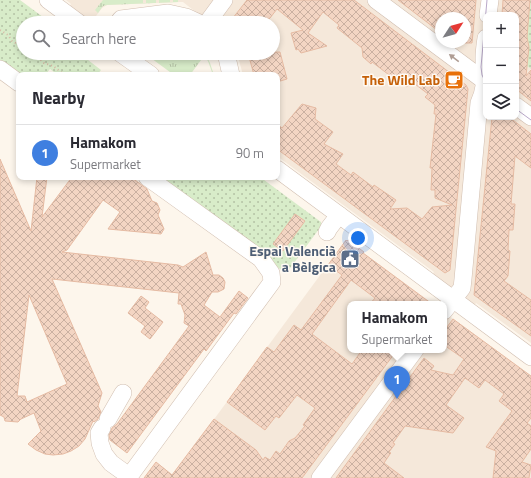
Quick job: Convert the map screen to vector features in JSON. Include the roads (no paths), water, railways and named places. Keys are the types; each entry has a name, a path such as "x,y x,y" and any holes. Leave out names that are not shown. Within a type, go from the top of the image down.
{"street":[{"path":"48,0 70,16"},
{"path":"212,16 224,0"},
{"path":"376,0 483,80"},
{"path":"488,12 490,0"},
{"path":"144,16 168,13 182,16"},
{"path":"130,60 147,72"},
{"path":"228,60 230,72"},
{"path":"0,69 16,81"},
{"path":"486,84 479,103 462,288 449,305 531,356"},
{"path":"519,108 531,117"},
{"path":"280,171 339,215 444,301"},
{"path":"123,393 99,433 100,443 104,454 111,463 129,477 272,282 271,273 262,259 151,180"},
{"path":"327,232 339,215"},
{"path":"320,478 413,353"}],"tram line":[{"path":"483,77 481,67 487,0"},
{"path":"519,111 531,120"}],"place":[{"name":"The Wild Lab","path":"454,80"},
{"name":"Espai Valencià a Bèlgica","path":"350,259"},
{"name":"Hamakom","path":"397,399"}]}
